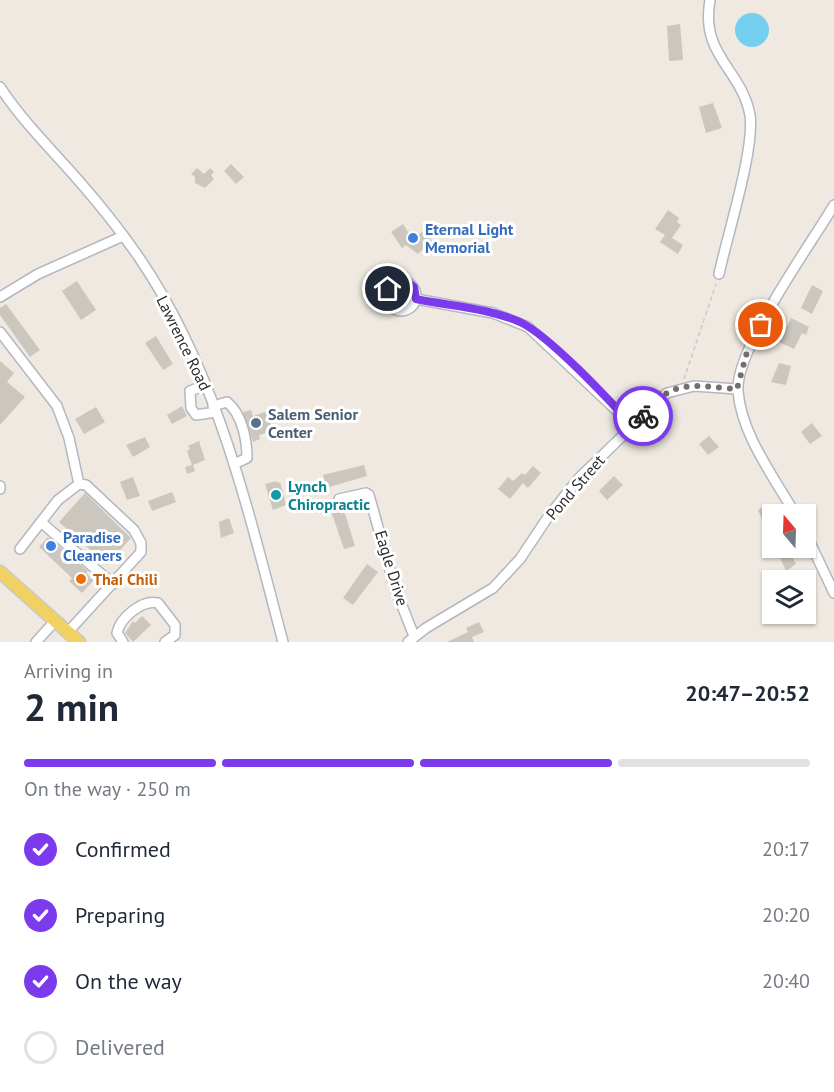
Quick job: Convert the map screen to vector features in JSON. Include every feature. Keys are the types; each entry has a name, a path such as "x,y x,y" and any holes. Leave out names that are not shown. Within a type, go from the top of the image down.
{"main road":[{"path":"0,572 79,642"}],"street":[{"path":"710,0 707,23 712,43 743,94 750,123 743,172 719,274"},
{"name":"Lawrence Road","path":"0,87 37,136 91,194 123,236 170,309 205,385 234,464 250,514 283,642"},
{"path":"790,504 744,418 737,389 747,352 761,325 834,205"},
{"path":"0,297 38,274 123,236"},
{"path":"416,299 493,313 528,327 633,426"},
{"path":"0,332 57,406 69,438 79,484"},
{"path":"205,385 190,391 191,408 196,415 227,402 235,409 247,445 247,458 234,464"},
{"path":"681,388 694,386 737,389"},
{"name":"Pond Street","path":"411,639 485,594 507,574 566,493 667,393 681,388"},
{"path":"20,549 58,500 79,484 86,485 134,530 141,543 141,552 68,632"},
{"name":"Eagle Drive","path":"339,499 366,493 369,495 411,639"},
{"path":"42,523 113,584"},
{"path":"816,555 834,594"},
{"path":"123,642 117,633 120,624 140,607 154,602 158,603 175,625 175,634 165,642"},
{"path":"36,642 55,621"}],"path":[{"path":"681,388 719,274"}],"water":[{"path":"752,13 764,18 769,30 764,42 752,47 740,42 735,30 740,18"}],"building":[{"path":"680,24 683,60 669,61 667,26"},
{"path":"713,103 722,128 706,133 699,107"},
{"path":"231,164 244,177 236,184 224,171"},
{"path":"197,168 204,174 210,168 214,172 211,175 214,179 205,188 195,183 195,177 191,174"},
{"path":"668,210 679,218 677,222 681,225 672,238 683,245 678,254 660,242 665,235 655,229"},
{"name":"Eternal Light Memorial","path":"403,224 410,235 413,232 416,236 425,230 432,241 418,254 406,245 402,248 391,232"},
{"path":"77,281 96,310 81,320 62,291"},
{"path":"812,285 823,291 812,314 801,308"},
{"path":"6,304 40,350 30,357 0,315 0,308"},
{"path":"791,318 809,327 806,335 802,333 794,349 779,342"},
{"path":"156,336 173,364 163,370 145,343"},
{"path":"0,361 14,373 7,382 25,397 0,425"},
{"path":"779,363 791,366 786,385 771,382"},
{"path":"182,406 187,416 172,424 167,415"},
{"path":"96,407 105,422 84,434 75,419"},
{"name":"Salem Senior Center","path":"251,410 253,416 267,411 273,431 259,435 260,439 253,442 243,412"},
{"path":"812,423 822,436 810,444 801,432"},
{"path":"709,436 719,447 708,455 699,444"},
{"path":"145,437 150,447 133,457 126,445"},
{"path":"199,441 205,460 193,465 195,471 187,474 185,467 192,465 187,451 190,449 188,446"},
{"path":"364,465 367,476 326,488 323,475"},
{"path":"533,466 541,473 528,488 523,483 510,499 498,489 508,477 513,481 522,473 525,475"},
{"path":"614,476 623,485 607,500 599,491"},
{"path":"133,477 140,496 127,500 120,482"},
{"name":"Lynch Chiropractic","path":"277,481 277,483 280,482 286,505 273,510 265,484"},
{"path":"172,492 176,502 152,511 148,501"},
{"path":"85,493 131,538 107,565 59,522"},
{"path":"343,507 355,546 344,549 331,511"},
{"path":"229,518 234,533 221,538 219,522"},
{"path":"48,537 88,571 86,573 94,580 82,593 69,581 72,578 39,547"},
{"path":"780,558 793,558 796,564 786,570"},
{"path":"367,564 378,572 353,605 343,598"},
{"path":"142,616 151,625 133,642 125,633 133,621 135,623"},
{"path":"479,622 484,632 472,637 474,642 447,642 468,632 466,628"}],"way so far":[{"path":"643,416 667,393 681,388 694,386 737,389 747,352 761,325"}],"place":[{"name":"Eternal Light Memorial","path":"413,238"},
{"name":"Salem Senior Center","path":"256,423"},
{"name":"Lynch Chiropractic","path":"276,495"},
{"name":"Paradise Cleaners","path":"51,546"},
{"name":"Thai Chili","path":"81,579"}],"route":[{"path":"388,289 395,282 405,282 414,287 416,299 493,313 520,322 543,338 633,426 643,416"}]}
